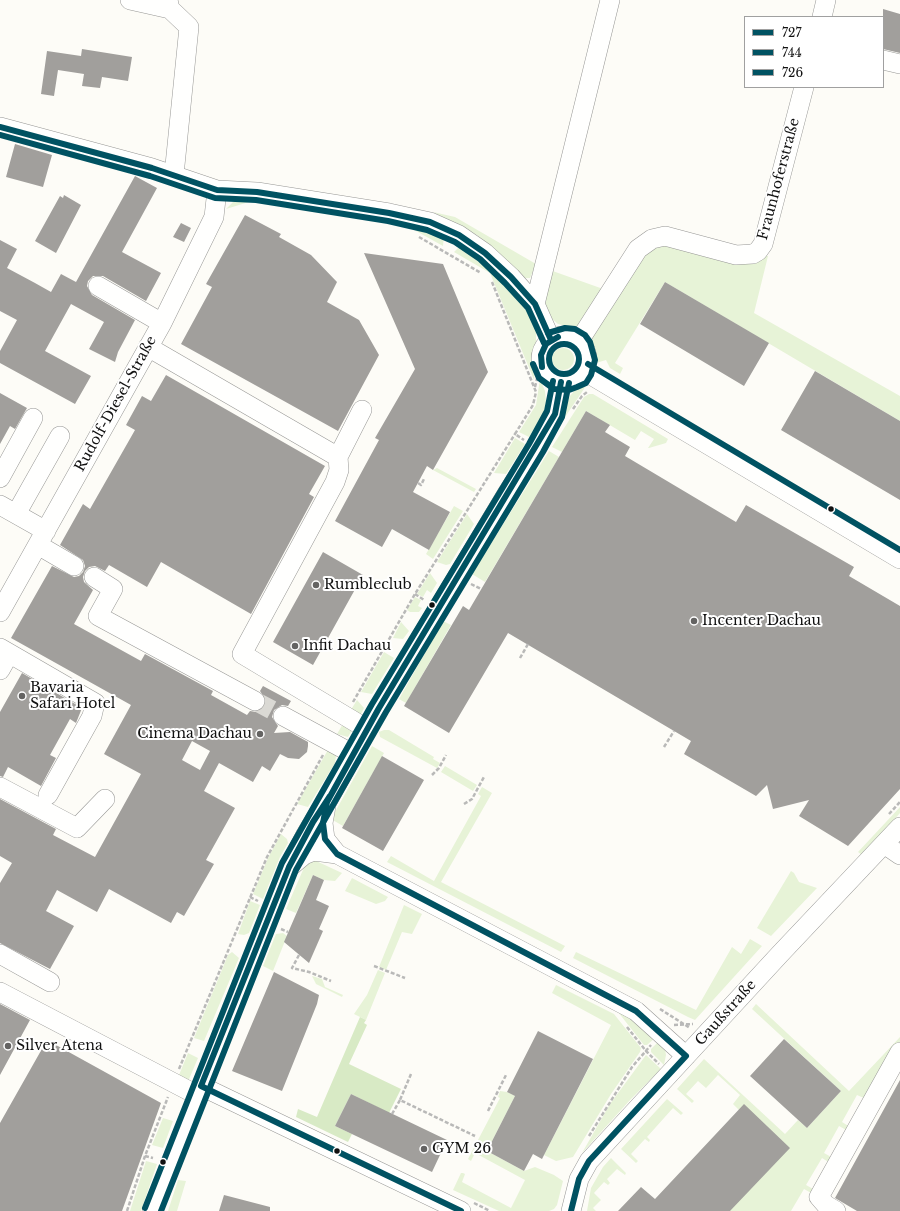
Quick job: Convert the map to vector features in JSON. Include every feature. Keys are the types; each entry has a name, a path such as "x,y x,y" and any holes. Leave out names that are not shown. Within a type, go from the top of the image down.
{"street":[{"path":"130,0 169,4 189,27 174,175"},
{"path":"535,304 610,0"},
{"path":"822,16 826,0"},
{"path":"884,60 900,64"},
{"name":"Fraunhoferstraße","path":"579,341 638,249 652,239 665,236 736,255 753,254 758,251 763,244 804,88"},
{"path":"0,127 174,175 217,190 264,193 389,213 430,222 459,235 485,253 511,277 535,304 551,340"},
{"name":"Rudolf-Diesel-Straße","path":"0,612 162,323 214,217 217,190"},
{"path":"98,286 162,323"},
{"path":"565,336 579,341 587,355 584,371 574,380 561,382 555,381 545,373 541,362 543,349 551,340 565,336"},
{"path":"148,347 338,457"},
{"path":"584,371 900,559"},
{"path":"152,1211 289,867 310,826 327,802 367,729 508,492 536,448 555,414 561,382"},
{"path":"362,410 338,457 339,470 335,482 242,654 367,729"},
{"path":"0,478 33,418"},
{"path":"60,436 8,509 74,566"},
{"path":"94,577 113,589 98,616 255,701"},
{"path":"0,670 5,651 95,703 92,716 48,795"},
{"path":"283,716 353,754"},
{"path":"0,787 77,828 105,799"},
{"path":"327,802 322,823 325,839 337,854"},
{"name":"Gaußstraße","path":"571,1211 579,1179 589,1161 780,954 900,827"},
{"path":"884,844 900,855"},
{"path":"289,867 304,855 314,851 337,854 636,1011 686,1056"},
{"path":"0,954 50,982"},
{"path":"0,992 199,1090 378,1171 465,1206"},
{"path":"836,1211 826,1205 819,1197 900,1052"}],"path":[{"path":"535,387 541,362"},
{"path":"418,483 421,485 424,479"},
{"path":"415,594 424,600"},
{"path":"520,658 528,644"},
{"path":"664,747 674,731"},
{"path":"432,775 439,768 446,755"},
{"path":"464,804 472,799 484,777"},
{"path":"299,955 292,968 331,981"},
{"path":"374,966 404,978"},
{"path":"654,1006 684,1023"},
{"path":"624,1023 646,1050"},
{"path":"392,1114 400,1100 411,1074"},
{"path":"488,1111 506,1075"},
{"path":"400,1100 475,1136"},
{"path":"145,1156 153,1158"},
{"path":"465,1206 490,1211"}],"green space":[{"path":"240,198 285,206 252,201 226,209"},
{"path":"433,212 455,217 536,264 530,278 523,278 512,265 477,235"},
{"path":"408,221 444,235 443,246 407,226"},
{"path":"652,244 768,256 754,313 900,396 900,421 665,282 615,363 623,368 620,374 610,368 606,360 596,363 590,341"},
{"path":"464,246 483,259 529,311 536,326 536,342 531,357 535,371 534,380 490,273 454,252 459,247"},
{"path":"547,269 606,290 577,329 558,324 551,318 544,304"},
{"path":"563,348 571,351 574,359 571,367 563,370 555,367 552,359 555,351"},
{"path":"540,379 545,391 546,402 544,412 529,437 519,432 536,405"},
{"path":"586,386 561,423 560,422 570,396 575,390"},
{"path":"589,394 593,394 668,439 666,443 648,448 654,439 641,431 635,440 586,411 562,452 552,447 584,397"},
{"path":"515,438 525,444 506,474 494,473"},
{"path":"549,451 559,457 485,582 472,574"},
{"path":"437,468 476,489 474,492 433,470"},
{"path":"454,506 463,511 433,559 426,554"},
{"path":"467,514 474,524 450,564 446,565 437,562"},
{"path":"430,573 437,583 431,593 427,590 423,597 417,594"},
{"path":"415,597 421,600 418,606 422,608 419,612 410,612 407,610"},
{"path":"443,621 451,625 406,703 399,699"},
{"path":"401,622 409,631 403,639 393,638"},
{"path":"384,652 394,658 372,694 361,692"},
{"path":"357,700 364,708 359,718 349,713"},
{"path":"344,722 354,727 348,737 337,734"},
{"path":"389,730 434,757 433,759 440,763 437,768 380,737 379,732"},
{"path":"372,746 384,753 343,826 331,819"},
{"path":"329,748 336,756 335,763 308,807 297,804"},
{"path":"445,766 477,785 473,791 441,772"},
{"path":"482,787 492,793 441,882 565,946 561,952 387,862 391,856 434,881 481,796 478,794"},
{"path":"900,807 900,813 862,855 858,852"},
{"path":"281,834 287,839 288,843 280,857 263,899 253,894 268,858"},
{"path":"314,860 342,873 335,881 324,880 313,875 296,913 286,909 306,863"},
{"path":"791,871 794,873 799,882 817,888 771,936 757,928"},
{"path":"352,878 388,897 385,901 376,904 345,891"},
{"path":"250,901 260,905 249,933 244,935 238,934"},
{"path":"404,905 422,914 412,934 402,932 386,970 379,967"},
{"path":"283,933 287,936 273,971 263,966 276,934"},
{"path":"750,939 762,946 695,1020 573,958 576,952 696,1010 732,947 741,954"},
{"path":"232,952 239,958 204,1041 194,1038 228,955"},
{"path":"378,970 385,973 366,1020 354,1014 367,995"},
{"path":"312,976 322,979 325,987 343,995 342,997 316,984"},
{"path":"556,985 614,1014 641,1048 640,1052 611,1094 573,1157 556,1161 544,1155 611,1025 552,993"},
{"path":"756,1004 849,1091 900,1037 900,1044 866,1099 857,1095 842,1122 850,1127 848,1131 839,1126 824,1153 833,1158 830,1163 822,1158 806,1185 815,1190 813,1194 804,1189 791,1211 730,1211 739,1110 733,1104 740,1095 718,1075 706,1088 698,1081 686,1094 694,1101 692,1103 677,1089 704,1059 785,1134 798,1120 807,1128 841,1091 752,1009"},
{"path":"623,1010 656,1037 647,1045 644,1045 618,1012"},
{"path":"360,1017 366,1020 364,1023 367,1025 349,1064 401,1089 389,1113 351,1094 335,1126 352,1134 348,1142 296,1117 298,1109 317,1117"},
{"path":"660,1040 665,1049 666,1055 664,1065 651,1052 651,1049"},
{"path":"188,1053 198,1058 187,1084 177,1080"},
{"path":"646,1055 661,1069 631,1099 582,1153 610,1104"},
{"path":"500,1091 507,1092 515,1096 487,1151 524,1171 535,1167 554,1175 563,1181 557,1205 554,1209 549,1211 499,1211 453,1190 461,1173 463,1173 465,1174 462,1182 511,1208 525,1180 475,1153 471,1161 468,1159 500,1098 498,1097"},
{"path":"667,1099 683,1113 681,1115 673,1108 647,1137 650,1140 649,1142 645,1139 631,1154 638,1161 636,1163 621,1149"},
{"path":"163,1118 173,1121 163,1148 152,1145"},
{"path":"611,1158 626,1173 625,1175 617,1169 607,1179 610,1183 608,1185 604,1182 594,1193 601,1200 593,1208 596,1211 587,1211 591,1188 603,1167"},
{"path":"146,1161 157,1164 141,1211 130,1211"},
{"path":"178,1180 186,1181 177,1211 168,1211"}],"building":[{"path":"883,9 900,14 900,53 884,49"},
{"path":"82,49 132,57 128,81 102,77 100,88 82,86 84,74 58,70 54,96 41,94 47,51 81,56"},
{"path":"15,144 52,155 43,187 6,177"},
{"path":"135,176 157,188 122,252 161,273 146,301 103,276 93,276 88,281 87,286 92,295 135,320 118,352 115,362 89,349 104,322 71,304 45,351 91,376 75,404 0,363 0,351 17,320 0,311 0,240 17,249 7,268 51,292 61,274 76,282"},
{"path":"64,195 81,205 56,253 35,241 60,196 63,198"},
{"path":"245,215 281,234 279,237 311,255 337,282 327,302 359,320 379,355 338,431 181,344 212,287 206,284"},
{"path":"181,223 191,228 184,242 173,237"},
{"path":"364,253 443,264 488,372 433,470 427,466 413,492 450,512 429,550 392,529 382,547 335,521 379,440 375,438 415,369"},
{"path":"665,282 769,343 744,386 640,324"},
{"path":"815,371 900,421 900,500 781,430"},
{"path":"166,375 325,466 309,494 314,497 251,614 161,562 147,587 109,565 105,571 95,566 89,567 85,571 83,577 84,582 93,590 74,624 141,661 145,654 213,691 211,695 247,715 250,711 256,712 264,707 266,700 260,691 263,686 291,701 288,706 282,705 274,710 272,717 278,726 274,733 290,732 308,742 307,752 299,759 288,758 280,754 270,771 262,766 253,782 219,763 204,791 235,808 206,860 214,864 184,916 177,912 171,923 109,889 97,912 57,890 46,911 74,926 50,969 0,943 0,883 12,863 0,856 0,799 56,829 53,835 95,857 141,774 104,754 131,705 11,638 52,566 74,577 79,576 83,572 85,566 83,560 60,545 83,504 90,509 135,430 126,425 142,396 151,401","holes":["192,741 210,751 200,770 182,760"]},
{"path":"0,393 27,408 15,429 10,426 0,444"},
{"name":"Incenter Dachau","path":"586,411 610,425 605,432 630,447 625,456 736,522 746,505 854,567 849,576 900,606 900,789 848,846 799,816 809,800 773,809 767,785 756,796 684,754 691,741 508,633 449,733 404,706 463,606 469,610"},
{"path":"323,552 363,575 313,665 273,642"},
{"path":"22,673 82,708 76,723 70,719 50,755 56,758 41,786 8,767 3,777 0,776 0,712"},
{"path":"382,756 424,780 383,851 342,828"},
{"path":"313,875 324,880 316,900 329,906 319,929 323,931 309,963 284,942"},
{"path":"274,972 319,995 317,1004 282,1091 232,1071"},
{"name":"Silver Atena","path":"0,1004 30,1020 0,1075"},
{"path":"538,1031 593,1059 542,1159 533,1154 524,1171 487,1151 515,1096 507,1092"},
{"path":"784,1039 841,1091 807,1128 750,1076"},
{"path":"47,1040 161,1103 122,1211 0,1211 0,1123"},
{"path":"900,1080 900,1211 857,1211 835,1198"},
{"path":"351,1094 447,1140 432,1172 335,1126"},
{"path":"744,1104 790,1148 730,1211 618,1211 641,1187 655,1199"},
{"path":"224,1195 270,1207 270,1211 219,1211"}],"tunnel":[{"path":"255,701 283,716"}],"transit line":[{"name":"727","path":"0,127 152,168 217,190 257,192 389,213 430,222 459,235 485,253 511,277 535,304 551,340"},
{"name":"744","path":"0,135 150,176 215,198 256,200 388,221 427,230 455,242 480,259 505,283 528,308 544,343"},
{"name":"744","path":"533,364 539,378 554,389 569,390 577,387 586,383 591,375 595,360 590,342 585,335 575,329 565,328 548,333"},
{"name":"727","path":"542,367 541,355 546,344 558,337"},
{"name":"726","path":"564,344 570,345 578,353 579,359 578,365 570,373 564,374 558,373 550,365 549,359 550,353 558,345 564,344"},
{"name":"726","path":"588,364 900,550"},
{"name":"726","path":"145,1208 282,863 372,704 529,444 547,411 553,381"},
{"name":"727","path":"561,382 555,414 379,708 327,802 323,823 325,839 337,854 636,1011 686,1056"},
{"name":"744","path":"161,1211 296,870 386,712 543,452 562,417 569,383"},
{"name":"727","path":"201,1086 289,867 313,822 330,796"},
{"name":"727","path":"571,1211 579,1179 589,1161 686,1056"},
{"name":"727","path":"201,1086 461,1211"}],"place":[{"name":"Rumbleclub","path":"316,585"},
{"name":"Incenter Dachau","path":"694,621"},
{"name":"Infit Dachau","path":"295,646"},
{"name":"Bavaria Safari Hotel","path":"22,696"},
{"name":"Cinema Dachau","path":"260,734"},
{"name":"Silver Atena","path":"8,1046"},
{"name":"GYM 26","path":"424,1149"}]}
